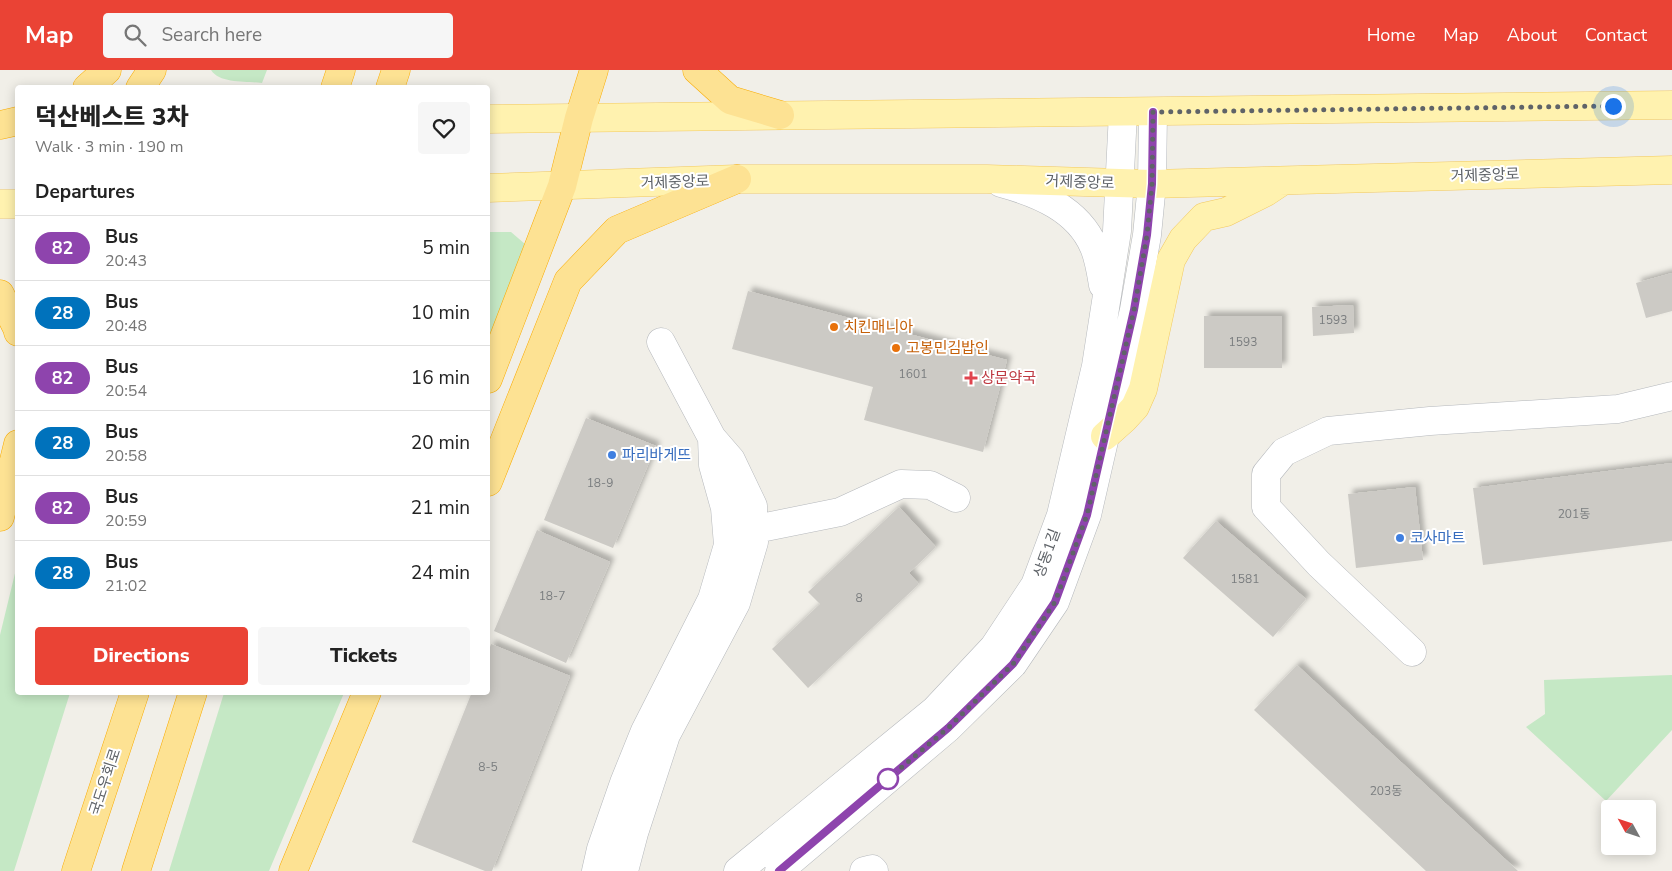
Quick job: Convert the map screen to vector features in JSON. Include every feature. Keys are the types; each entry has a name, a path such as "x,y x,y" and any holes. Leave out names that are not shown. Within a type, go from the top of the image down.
{"highway":[{"path":"90,85 107,70"},
{"path":"142,85 152,70"},
{"path":"336,85 341,70"},
{"path":"391,85 396,70"},
{"path":"490,374 562,186 579,118 594,70"},
{"path":"697,70 730,100 780,114"},
{"path":"0,125 15,122"},
{"path":"490,477 568,281 617,230 737,179"},
{"path":"0,294 15,324"},
{"path":"0,517 15,456"},
{"name":"국도우회로","path":"76,871 134,695"},
{"path":"136,871 192,695"},
{"path":"293,871 366,695"}],"main road":[{"path":"490,119 780,114 1123,113 1672,105"},
{"path":"0,133 15,132"},
{"name":"거제중앙로","path":"490,188 737,179 987,179 1152,184 1672,170"},
{"path":"1105,436 1135,407 1143,389 1172,260 1183,239 1204,217 1226,212 1266,192 1283,181"},
{"path":"0,204 15,204"}],"street":[{"name":"상동1길","path":"779,871 948,728 1013,664 1055,602 1087,515 1134,310 1144,252 1152,184 1153,112"},
{"name":"상동1길","path":"738,871 935,710 994,646 1035,585 1061,515 1096,366 1117,231 1123,113"},
{"path":"987,179 1027,190 1053,202 1078,222 1087,233 1095,248 1106,302"},
{"path":"624,871 634,832 666,735 736,603 754,542 753,506 731,460 712,438 661,342"},
{"path":"1412,652 1320,564 1266,507 1266,474 1284,452 1328,431 1430,421 1618,408 1672,396"},
{"path":"596,871 615,808 645,731 712,599 728,545 725,508 713,465 712,438"},
{"path":"728,535 840,512 900,484 930,485 956,498"},
{"path":"864,871 872,869 874,871"}],"green space":[{"path":"211,70 267,70 262,83 227,80"},
{"path":"490,232 511,232 525,244 527,257 490,345"},
{"path":"15,573 15,695 69,695 14,871 0,871 0,635"},
{"path":"1672,675 1672,730 1605,800 1526,727 1545,714 1544,680"},
{"path":"223,695 343,695 269,871 169,871"}],"building":[{"path":"1672,273 1672,311 1646,318 1636,283"},
{"path":"748,291 1007,360 983,452 864,420 873,387 732,349"},
{"path":"1353,305 1354,333 1313,336 1312,307"},
{"path":"1204,316 1282,316 1282,368 1204,368"},
{"path":"586,418 656,446 613,548 544,520"},
{"path":"1672,463 1672,541 1483,565 1473,488"},
{"path":"1415,487 1423,560 1356,568 1348,494"},
{"path":"899,507 936,547 909,573 919,584 808,688 772,649 820,604 808,592"},
{"path":"1216,521 1306,599 1273,637 1183,558"},
{"path":"537,530 610,562 566,663 494,631"},
{"path":"491,644 570,676 492,871 485,871 412,842 471,695 490,695"},
{"path":"1297,665 1518,871 1426,871 1254,710"}],"bus line":[{"name":"82","path":"779,871 948,728 1013,664 1055,602 1087,515 1134,310 1147,235 1152,184 1153,112"}],"place":[{"name":"치킨매니아","path":"834,327"},
{"name":"고봉민김밥인","path":"896,348"},
{"name":"상문약국","path":"971,378"},
{"name":"파리바게뜨","path":"612,455"},
{"name":"코사마트","path":"1400,538"}],"route":[{"path":"888,779 948,728 1013,664 1055,602 1087,515 1134,310 1147,235 1152,184 1153,112 1613,106"}]}
